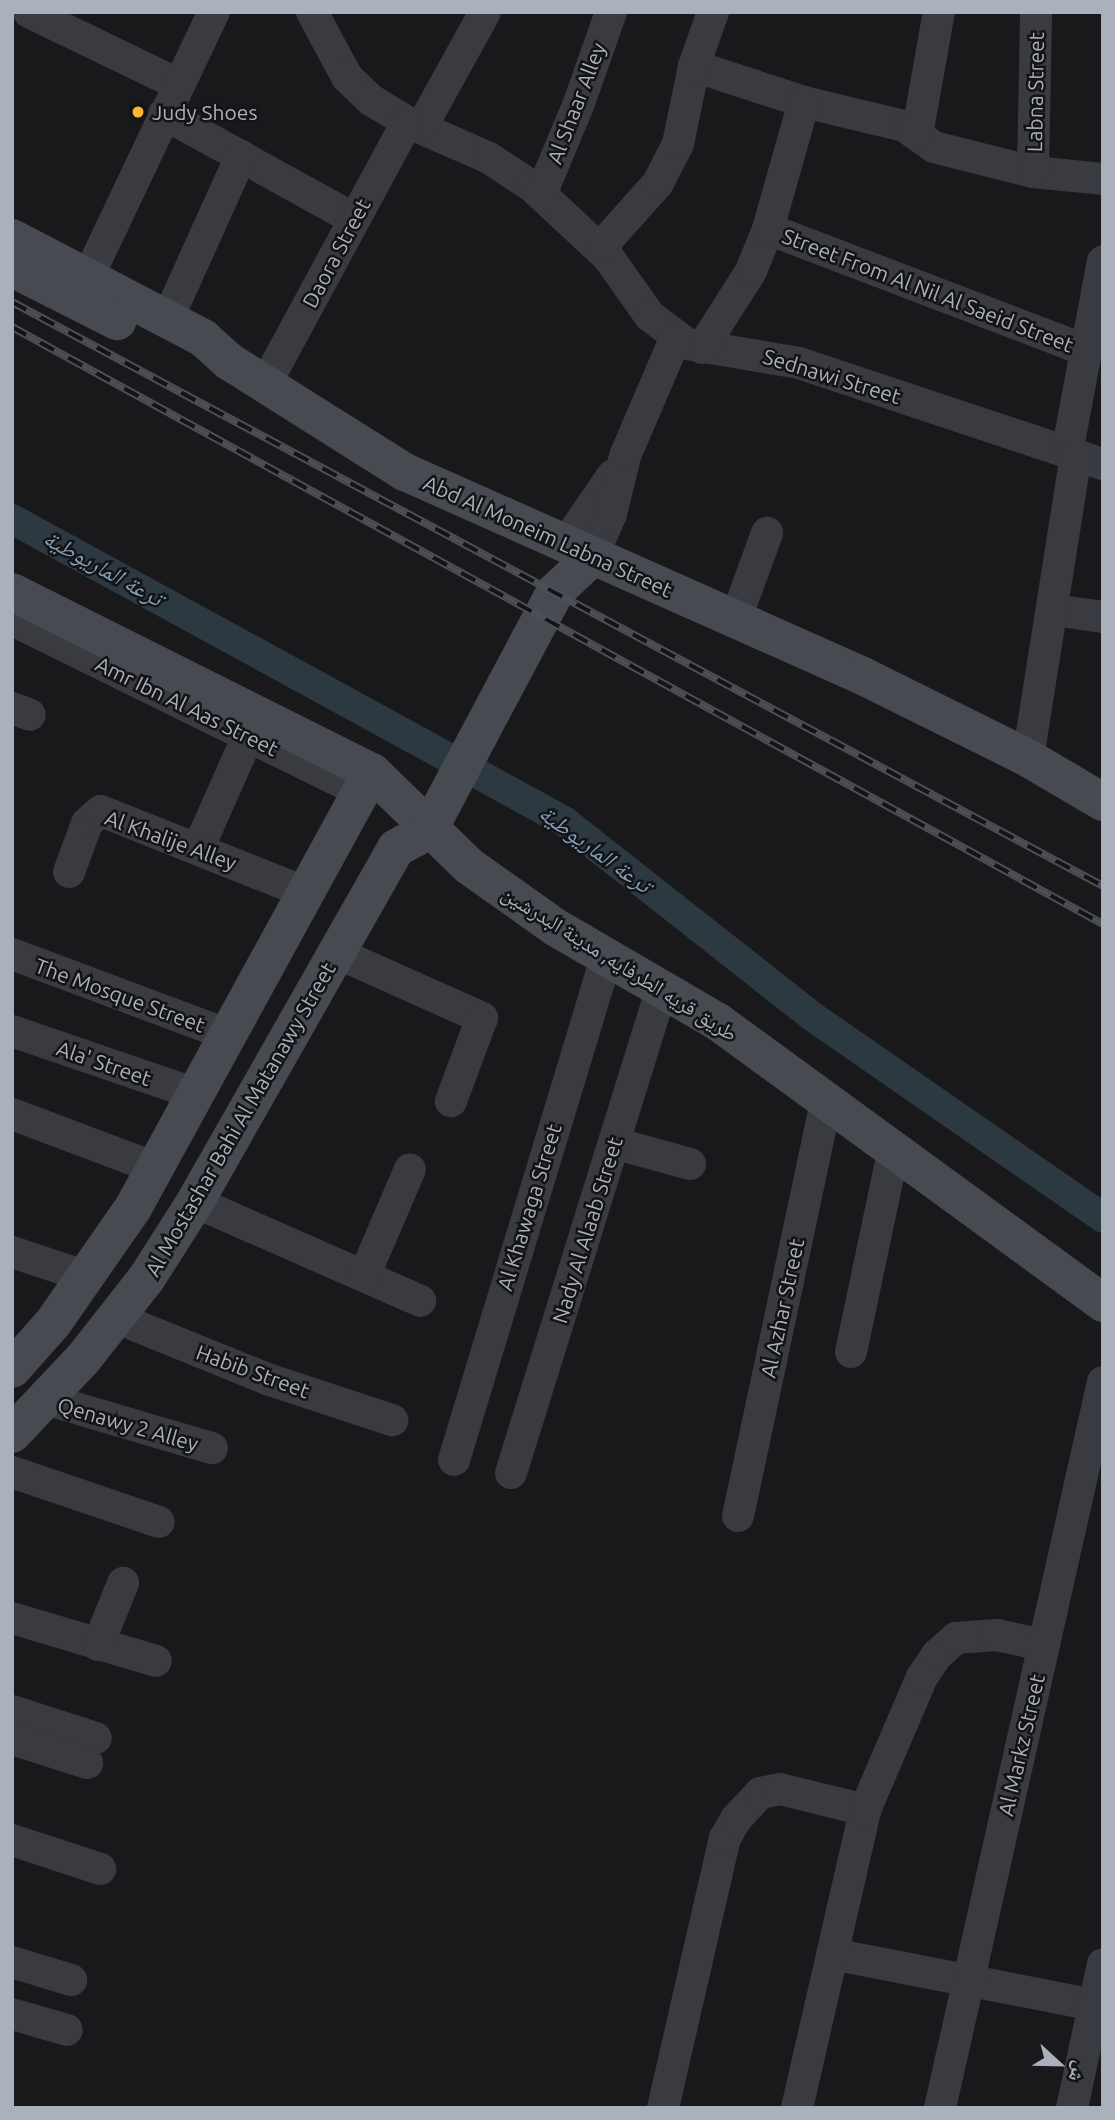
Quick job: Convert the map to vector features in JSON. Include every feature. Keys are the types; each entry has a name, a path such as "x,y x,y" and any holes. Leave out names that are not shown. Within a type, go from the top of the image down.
{"main road":[{"name":"Abd Al Moneim Labna Street","path":"12,239 203,338 230,362 405,472 578,552 863,676 1028,758 1103,802"},
{"path":"12,268 193,356 230,362"},
{"path":"418,820 495,681 537,582 578,552"},
{"name":"طريق قريه الطرفايه, مدينة البدرشين","path":"12,592 367,782 545,919 662,988 827,1100 892,1153 1103,1303"},
{"path":"418,820 433,769 495,681"},
{"path":"12,1368 87,1277 156,1168 367,782"},
{"name":"Al Mostashar Bahi Al Matanawy Street","path":"12,1434 117,1318 195,1202 396,848 418,820"}],"street":[{"path":"29,12 178,85"},
{"path":"88,277 214,12"},
{"name":"Daora Street","path":"265,385 354,219 485,12"},
{"name":"Al Shaar Alley","path":"541,194 611,12"},
{"path":"600,248 632,217 663,173 690,103 694,66 713,12"},
{"path":"917,135 939,12"},
{"name":"Labna Street","path":"1033,172 1036,12"},
{"path":"314,13 347,77 371,100 414,125 489,158 541,194 600,248 650,316 689,343"},
{"path":"694,66 804,102 904,126 934,147 1033,172 1103,178"},
{"path":"578,552 625,456 689,343 746,281 768,229 804,102"},
{"path":"164,114 354,219"},
{"path":"168,318 241,156"},
{"name":"Street From Al Nil Al Saeid Street","path":"768,229 1088,351"},
{"path":"1028,758 1082,458 1088,351 1102,272"},
{"name":"Sednawi Street","path":"689,343 752,352 799,363 1082,458"},
{"path":"735,621 767,533"},
{"path":"1053,610 1103,617"},
{"name":"Amr Ibn Al Aas Street","path":"12,620 248,736 367,782"},
{"path":"198,849 248,736"},
{"name":"Al Khalije Alley","path":"69,872 87,823 101,811 307,893"},
{"path":"337,953 482,1018 451,1101"},
{"name":"The Mosque Street","path":"12,954 229,1035"},
{"name":"Al Khawaga Street","path":"454,1460 607,955"},
{"name":"Nady Al Alaab Street","path":"512,1473 662,988"},
{"name":"Ala' Street","path":"12,1031 196,1094"},
{"name":"Al Azhar Street","path":"738,1516 827,1100"},
{"path":"12,1114 156,1168"},
{"path":"614,1143 690,1164"},
{"path":"851,1352 892,1153"},
{"path":"364,1276 410,1170"},
{"path":"195,1202 420,1301"},
{"path":"12,1252 87,1277"},
{"name":"Habib Street","path":"117,1318 267,1378 392,1420"},
{"name":"Al Markz Street","path":"940,2108 1103,1382"},
{"name":"Qenawy 2 Alley","path":"45,1399 212,1448"},
{"path":"12,1472 159,1522"},
{"path":"97,1645 123,1583"},
{"path":"12,1618 156,1661"},
{"path":"797,2108 865,1811 910,1701 937,1655 956,1638 976,1633 1043,1645"},
{"path":"12,1712 91,1750 12,1739"},
{"path":"663,2108 725,1838 740,1812 760,1793 780,1788 865,1811"},
{"path":"12,1840 100,1870"},
{"path":"832,1954 1094,2005"},
{"path":"12,1962 71,1980"},
{"path":"1072,2108 1103,1964"},
{"path":"12,2014 67,2030"}],"waterway":[{"name":"ترعة الماريوطية","path":"12,519 564,821 813,1017 1103,1218"}],"railway":[{"path":"12,302 1103,886"},
{"path":"12,327 1103,924"}],"place":[{"name":"Judy Shoes","path":"138,112"}]}
